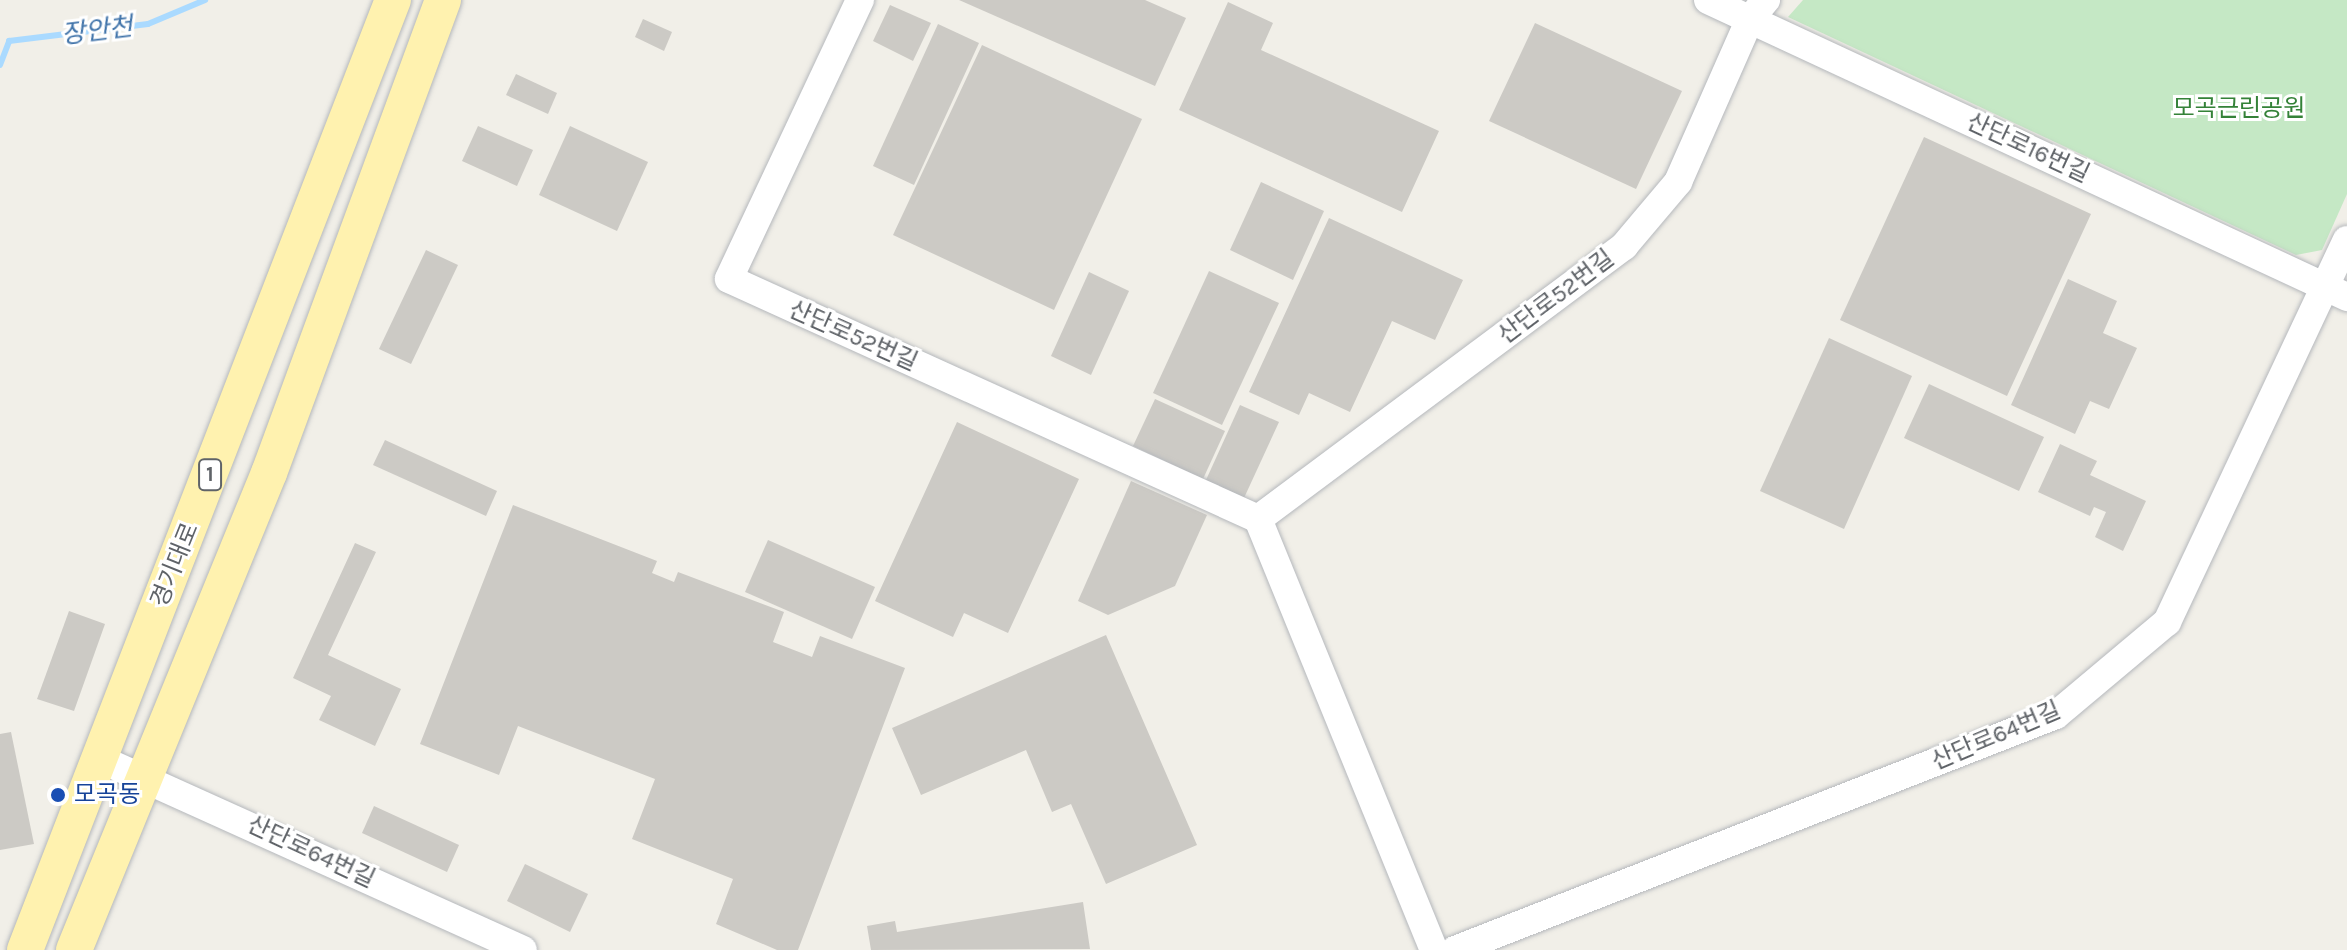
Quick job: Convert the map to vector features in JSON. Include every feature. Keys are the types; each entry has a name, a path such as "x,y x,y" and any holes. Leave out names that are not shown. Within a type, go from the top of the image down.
{"main road":[{"name":"경기대로","path":"25,950 393,0"},
{"name":"1","path":"143,775 269,473 443,0"},
{"path":"74,950 143,775"}],"street":[{"name":"산단로52번길","path":"860,0 729,279 1258,519 1624,246 1678,182 1758,9"},
{"name":"산단로16번길","path":"1708,0 1758,9 2336,292"},
{"name":"산단로64번길","path":"1455,950 2056,715 2167,622 2336,292 2347,240"},
{"path":"1258,519 1434,950"},
{"name":"산단로64번길","path":"98,758 143,775 523,950"}],"green space":[{"name":"모곡근린공원","path":"1803,0 2347,0 2347,194 2322,250 2296,255 1788,17"}],"building":[{"path":"959,0 1145,0 1186,18 1155,86"},
{"path":"1228,2 1273,23 1261,50 1439,131 1402,212 1179,110"},
{"path":"890,5 931,23 913,61 873,41"},
{"path":"643,19 672,32 664,51 635,37"},
{"path":"1535,23 1682,91 1636,189 1489,121"},
{"path":"938,24 979,43 914,185 873,166"},
{"path":"982,45 1142,119 1054,310 893,235"},
{"path":"516,74 557,93 548,114 506,95"},
{"path":"478,126 533,150 517,186 462,161"},
{"path":"570,126 648,162 617,231 539,195"},
{"path":"1924,137 2091,214 2007,396 1840,320"},
{"path":"1261,182 1324,211 1293,280 1230,250"},
{"path":"1329,218 1463,280 1435,340 1392,321 1350,412 1309,393 1299,415 1249,392"},
{"path":"426,250 458,265 411,364 379,349"},
{"path":"1209,271 1279,303 1222,425 1153,393"},
{"path":"1089,272 1129,291 1091,375 1051,356"},
{"path":"2068,279 2117,301 2103,333 2137,348 2109,409 2090,401 2075,434 2011,405"},
{"path":"1829,338 1912,376 1844,529 1760,491"},
{"path":"1929,384 2044,437 2019,491 1904,438"},
{"path":"1155,399 1225,431 1203,479 1133,446"},
{"path":"1240,405 1279,422 1244,498 1206,480"},
{"path":"957,422 1079,479 1008,633 964,613 953,637 875,601"},
{"path":"385,440 497,491 486,516 373,465"},
{"path":"2060,444 2097,461 2090,475 2146,501 2123,551 2095,537 2106,512 2094,507 2090,516 2038,492"},
{"path":"1131,481 1207,515 1175,586 1108,615 1078,601"},
{"path":"513,505 657,561 652,573 674,582 678,572 784,612 773,642 812,657 820,636 905,668 798,950 777,950 716,924 733,879 632,839 655,779 518,726 499,775 420,744"},
{"path":"768,540 875,587 852,639 745,592"},
{"path":"355,543 376,552 328,655 401,689 375,746 319,720 331,696 293,678"},
{"path":"69,611 105,624 74,711 37,699"},
{"path":"1106,635 1197,845 1106,884 1071,804 1052,812 1026,750 921,795 892,728"},
{"path":"11,732 34,844 0,850 0,734"},
{"path":"374,806 459,845 447,872 362,833"},
{"path":"525,864 588,894 570,932 507,901"},
{"path":"1083,902 1090,949 871,950 867,926 895,921 897,932"}],"waterway":[{"name":"장안천","path":"0,65 9,41 148,24 205,0"}],"place":[{"name":"모곡동","path":"58,795"}]}
